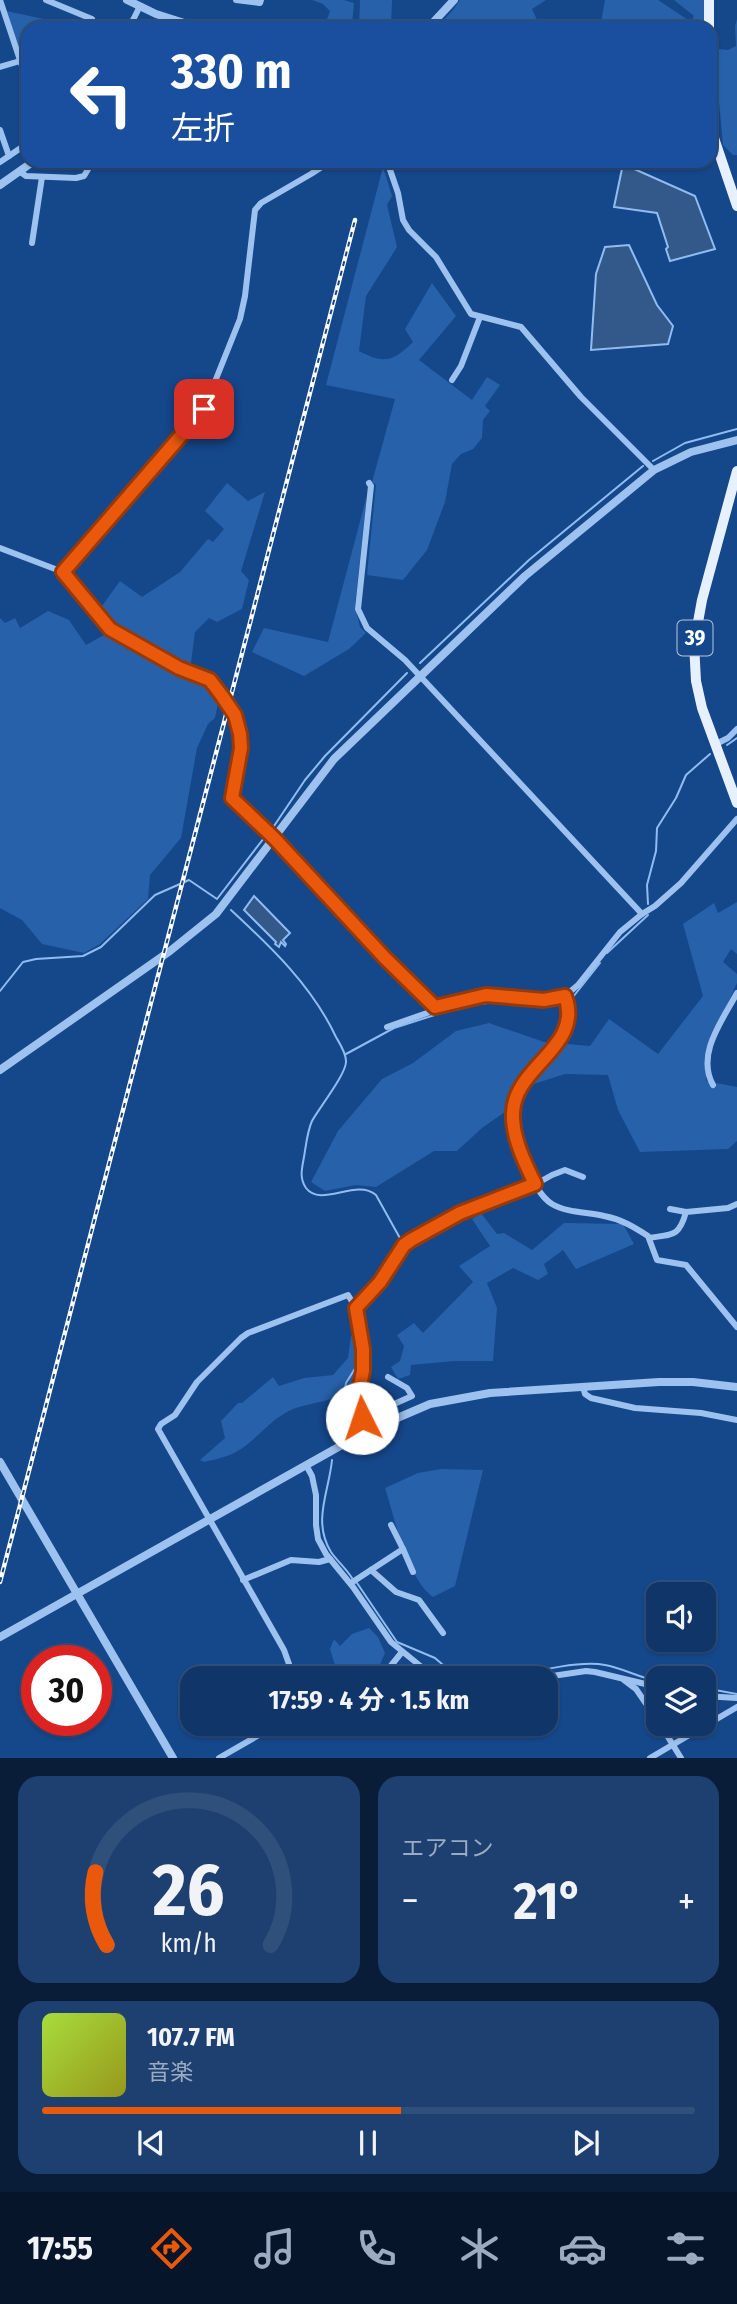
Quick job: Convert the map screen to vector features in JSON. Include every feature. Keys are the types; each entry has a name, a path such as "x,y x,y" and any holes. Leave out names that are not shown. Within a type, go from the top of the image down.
{"main road":[{"path":"709,0 709,21"},
{"path":"717,147 737,206"},
{"name":"39","path":"737,471 702,600 694,644 696,681 702,708 737,803"}],"street":[{"path":"0,0 21,64"},
{"path":"46,0 92,19 91,21"},
{"path":"127,0 176,21"},
{"path":"236,0 260,3 261,0"},
{"path":"434,21 454,0"},
{"path":"132,21 140,6"},
{"path":"0,67 20,61"},
{"path":"0,130 9,156"},
{"path":"0,162 21,148"},
{"path":"0,185 24,168"},
{"path":"19,171 26,176 70,179 84,176 89,168"},
{"path":"63,572 204,409 240,319 255,210 261,203 321,168"},
{"path":"389,168 398,192 403,220 417,239 436,257 471,314 521,327 581,397 654,470"},
{"path":"32,243 42,177"},
{"path":"452,380 461,366 480,317"},
{"path":"0,1070 206,924 231,898 328,765 525,576 654,470 691,452 737,440"},
{"path":"369,483 371,486 358,609 360,617 371,632 405,660 642,914"},
{"path":"0,548 63,572 110,629 179,668 210,680 235,715 240,734 241,748 232,798 274,838 391,964 435,1007"},
{"path":"714,745 737,729"},
{"path":"737,819 681,883 614,939 578,985 566,1001 568,1013 562,1038 530,1073 514,1098 512,1114 523,1159 535,1184 550,1203 618,1219 649,1238 657,1260 686,1265 737,1327"},
{"path":"713,1085 705,1066 712,1040 737,993"},
{"path":"387,1027 435,1007 486,995 566,1001"},
{"path":"356,1308 380,1282 404,1245 411,1240 460,1213 565,1170 583,1177"},
{"path":"670,1209 686,1212 737,1205"},
{"path":"649,1238 675,1234 682,1227 686,1212"},
{"path":"290,1666 284,1650 158,1431 159,1426 175,1415 197,1381 248,1333 348,1295 356,1308 363,1349 363,1371 358,1396 367,1431"},
{"path":"388,1377 407,1388 418,1408"},
{"path":"0,1637 367,1431 418,1408 489,1393 659,1382 693,1382 737,1387"},
{"path":"583,1387 585,1394 591,1398 635,1408 701,1413 737,1420"},
{"path":"362,1418 412,1396"},
{"path":"0,1462 173,1758"},
{"path":"306,1465 312,1476 316,1495 318,1539 391,1642 420,1666"},
{"path":"391,1525 413,1573"},
{"path":"351,1583 403,1549"},
{"path":"243,1580 291,1560 319,1562 330,1559"},
{"path":"371,1570 396,1592 419,1600 443,1633"},
{"path":"391,1666 402,1652"},
{"path":"558,1675 586,1671 646,1684"},
{"path":"623,1679 636,1689 646,1703"},
{"path":"716,1697 737,1698"},
{"path":"650,1758 737,1707"},
{"path":"219,1758 257,1736"},
{"path":"668,1736 681,1758"}],"shaded area":[{"path":"312,0 344,0 354,3 352,21 326,21 330,11 323,4"},
{"path":"360,0 392,0 391,21 359,21"},
{"path":"460,0 546,0 532,9 538,21 443,21"},
{"path":"605,0 658,0 690,21 601,21"},
{"path":"674,0 704,0 704,21 692,21 694,16"},
{"path":"6,11 49,21 21,21 21,55"},
{"path":"737,19 737,155 733,155 723,145 717,49 728,50 736,46"},
{"path":"383,168 392,196 387,205 397,247 366,296 359,351 375,358 388,359 406,349 413,342 405,329 432,283 456,316 419,360 472,400 487,377 500,385 485,406 490,411 483,420 482,438 473,449 461,454 452,464 445,502 427,550 403,580 367,575 376,485 372,482 395,399 326,385"},
{"path":"622,168 632,168 695,196 715,249 670,261 657,213 614,207"},
{"path":"629,245 657,305 673,326 668,344 591,350 596,274 605,247"},
{"path":"227,483 248,501 265,492 241,571 249,580 242,609 217,622 209,618 195,632 190,670 115,626 99,610 120,581 142,597 180,572 208,539 213,542 224,529 205,511"},
{"path":"367,495 355,605 360,627 366,633 349,649 304,676 252,652 264,628 328,642"},
{"path":"48,611 69,620 86,645 104,635 186,679 210,688 218,703 215,718 208,724 197,748 181,838 150,875 148,899 100,944 84,953 42,944 22,920 0,908 0,618 5,623 15,618 20,628"},
{"path":"254,896 290,933 283,940 285,946 281,942 279,947 275,944 244,910"},
{"path":"737,902 737,954 731,949 723,962 737,974 737,983 711,1040 706,1081 737,1087 737,1141 728,1149 640,1152 618,1110 608,1075 565,1074 521,1088 515,1105 482,1128 457,1151 434,1151 376,1187 356,1185 325,1191 311,1182 338,1131 382,1079 413,1063 456,1031 489,1023 544,1042 590,1046 609,1019 658,1054 703,996 683,924 714,903 718,913"},
{"path":"481,1213 497,1234 504,1233 532,1250 564,1223 623,1224 634,1244 576,1269 563,1250 544,1264 548,1274 538,1280 513,1268 487,1283 497,1308 493,1361 411,1365 410,1375 398,1379 391,1367 400,1361 404,1346 397,1335 414,1323 423,1333 473,1282 459,1266 490,1246 472,1219"},
{"path":"358,1335 358,1368 351,1387 346,1392 332,1399 284,1413 235,1453 204,1462 200,1460 225,1438 221,1421 238,1403 242,1403 273,1377 279,1386 304,1378 333,1375 348,1358 351,1336"},
{"path":"441,1469 483,1470 455,1586 433,1597 424,1588 409,1562 385,1488 418,1473"},
{"path":"369,1628 378,1637 385,1653 379,1666 335,1666 330,1649 334,1639 340,1646 352,1634"}],"waterway":[{"path":"653,461 685,443 737,429"},
{"path":"420,663 529,560 643,466"},
{"path":"272,829 325,756 407,673"},
{"path":"727,745 737,738"},
{"path":"648,904 647,885 656,851 657,828 676,798 686,775 710,754"},
{"path":"0,991 23,962 83,956 101,947 155,895 189,880 217,899 264,838"},
{"path":"231,910 276,953 303,984 326,1018 345,1055 342,1074 310,1125 302,1169 306,1188 320,1195 359,1190 376,1195 401,1240"},
{"path":"607,953 648,915"},
{"path":"569,1002 600,963"},
{"path":"346,1054 394,1028 466,1005 499,1002 537,1006 564,1004"},
{"path":"360,1310 384,1285 400,1257"},
{"path":"334,1436 337,1407 343,1400 346,1383 356,1367 352,1318 354,1314"},
{"path":"332,1460 323,1506 323,1529 331,1552 352,1578"},
{"path":"357,1583 397,1642 435,1658 444,1666"},
{"path":"558,1667 585,1664 612,1666 646,1678"},
{"path":"716,1690 737,1694"}],"railway":[{"path":"0,1582 355,220"}],"route":[{"path":"204,409 63,572 110,629 179,668 210,680 235,715 240,734 241,748 232,798 274,838 385,958 435,1007 486,995 544,1000 565,996 569,1006 562,1038 530,1073 514,1098 514,1129 523,1159 535,1184 460,1213 411,1240 404,1245 380,1282 356,1308 363,1349 363,1371 358,1396 362,1418"}]}
